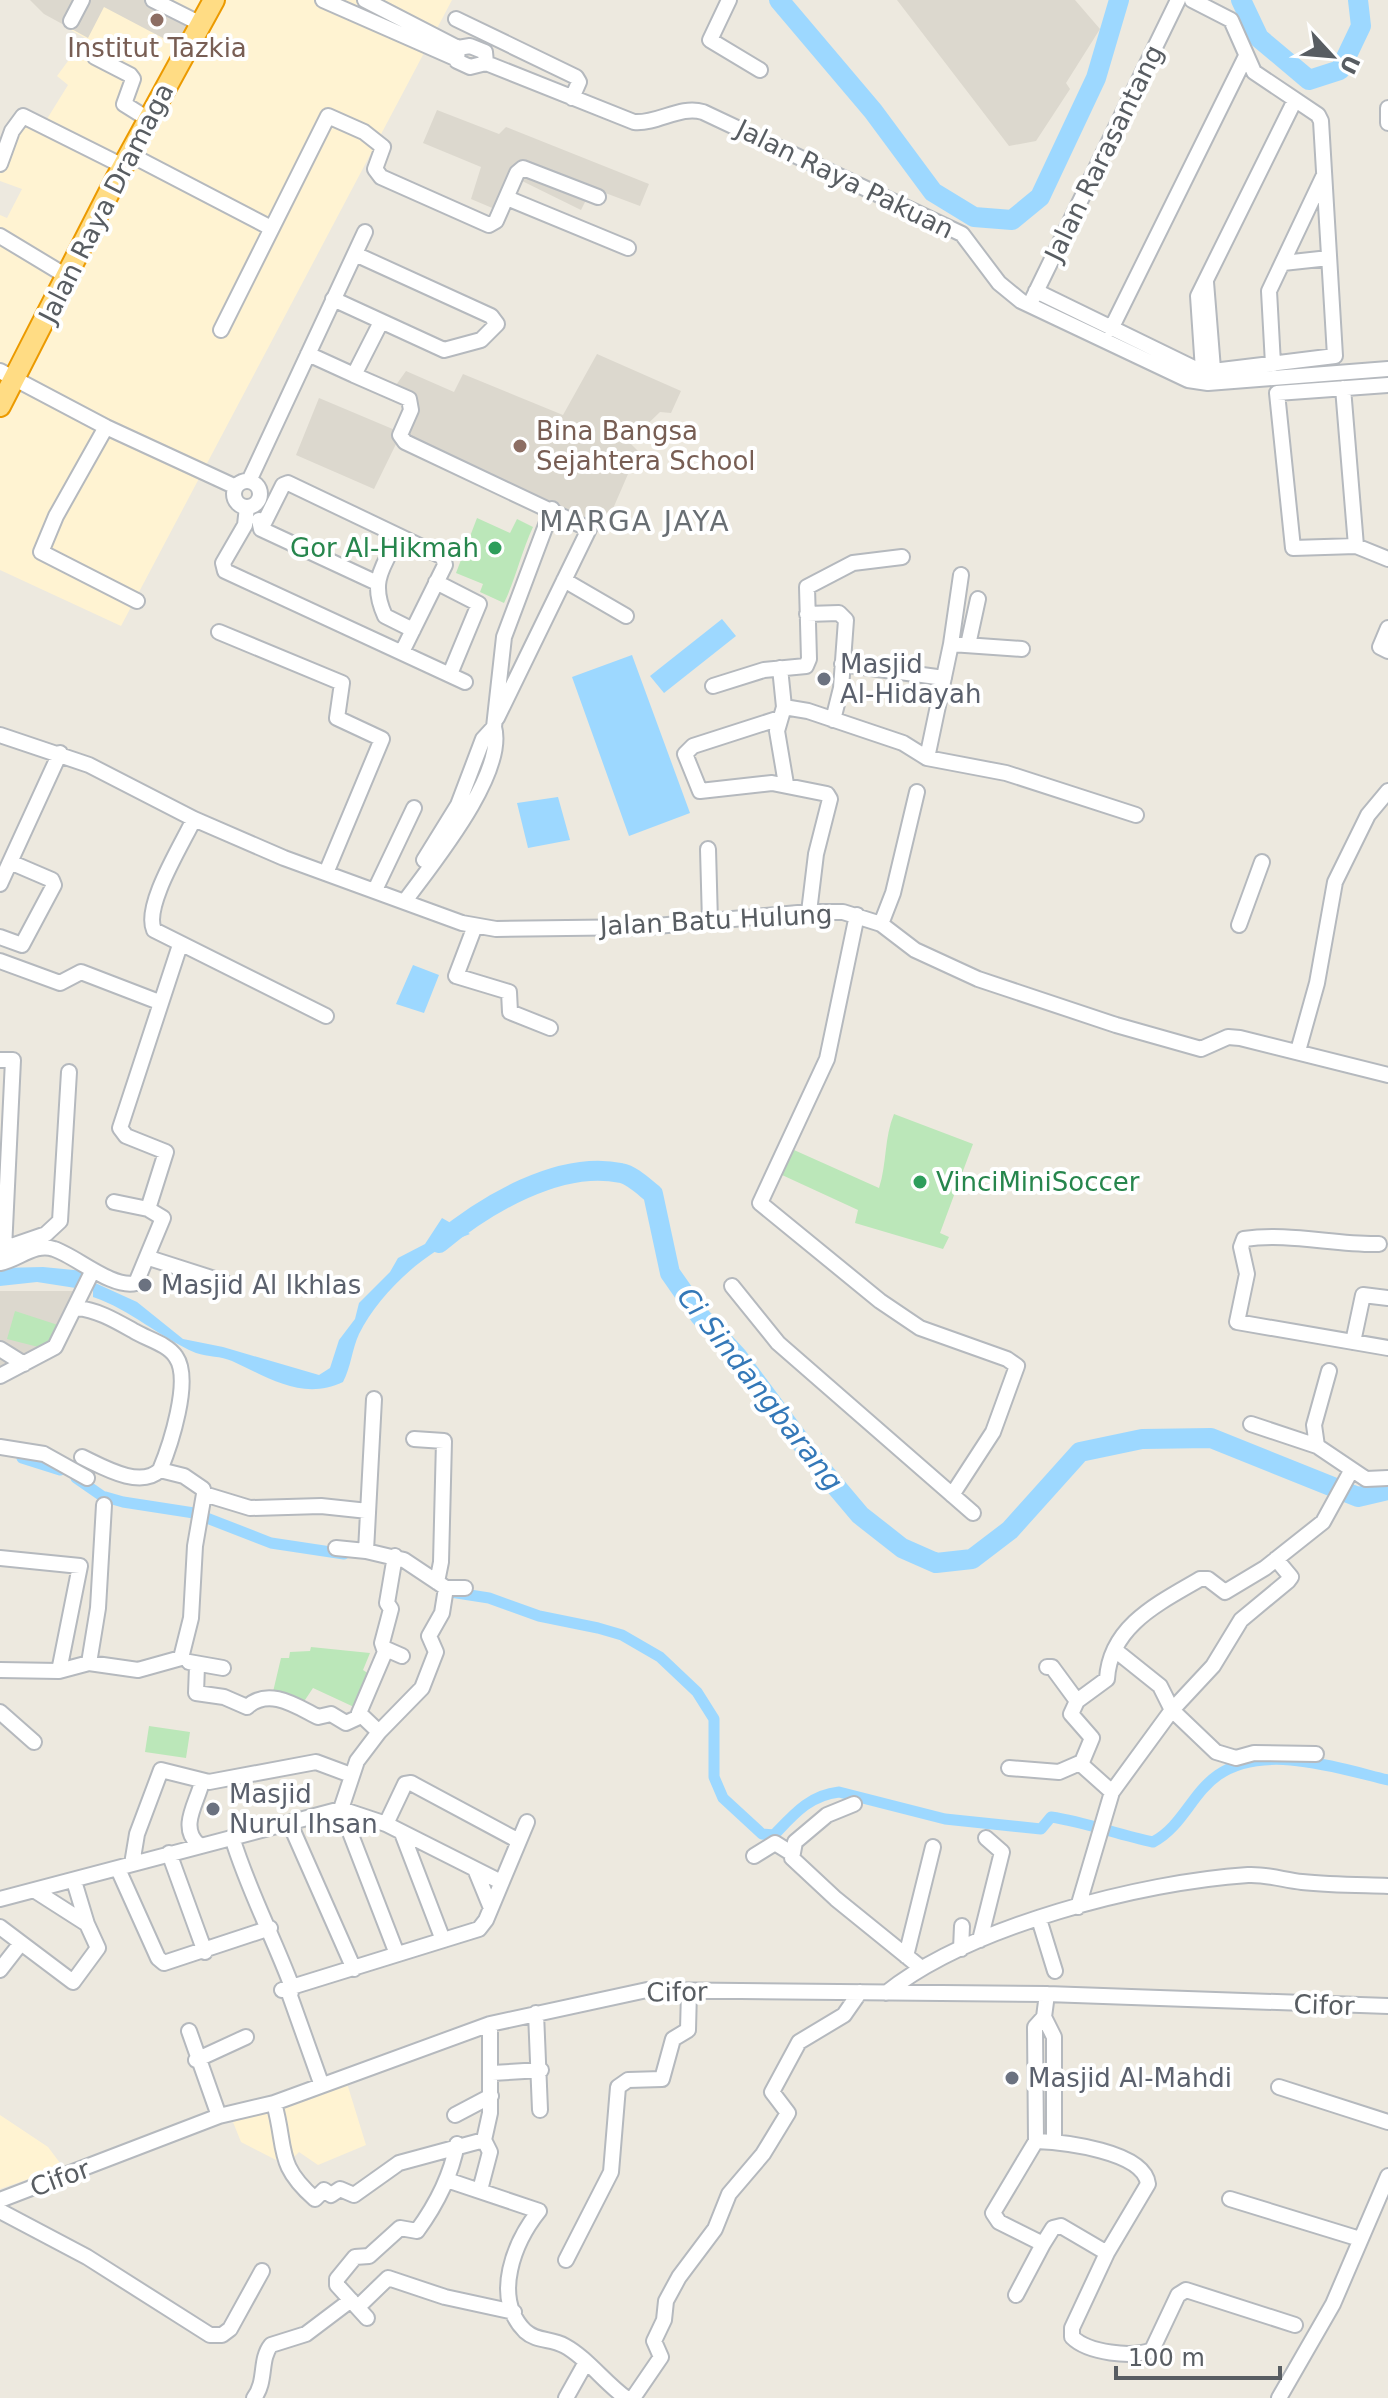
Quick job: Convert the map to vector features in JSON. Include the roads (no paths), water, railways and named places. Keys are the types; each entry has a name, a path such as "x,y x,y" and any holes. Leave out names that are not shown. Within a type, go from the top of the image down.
{"highway":[{"name":"Jalan Raya Dramaga","path":"0,406 8,375 68,277 126,160 214,0"}],"street":[{"path":"71,21 82,0"},
{"path":"153,0 201,24"},
{"path":"323,0 456,53"},
{"path":"365,0 456,53"},
{"path":"729,0 710,40 760,70"},
{"name":"Jalan Rarasantang","path":"1029,306 1178,0"},
{"path":"1036,291 1185,366 1208,370 1273,364 1331,358 1336,351 1321,121 1318,115 1254,72 1231,20 1192,0"},
{"path":"456,19 576,77 579,82 572,98"},
{"name":"Jalan Raya Pakuan","path":"456,53 470,67 487,60 507,72 634,122 646,123 694,110 816,163 962,234 999,283 1029,306 1188,380 1208,383 1388,369"},
{"path":"1111,329 1246,56"},
{"path":"95,57 132,77 124,104 148,119"},
{"path":"1208,370 1198,296 1295,100"},
{"path":"1388,108 1388,123"},
{"path":"221,330 330,115 364,132 383,147 375,169 393,184 489,225 496,221 517,173 527,168 598,197"},
{"path":"0,164 12,131 23,116 271,228"},
{"path":"1273,364 1269,291 1324,175"},
{"path":"507,198 628,248"},
{"path":"251,505 236,501 365,232"},
{"path":"0,236 68,277"},
{"path":"333,299 448,350 481,340 497,324 491,316 355,254"},
{"path":"1283,263 1329,258"},
{"path":"354,375 381,322"},
{"path":"308,354 393,390 412,405 400,439 589,529 495,722 483,739 458,805 402,900"},
{"path":"8,375 106,427 260,491 223,563 225,571 465,682"},
{"path":"1388,385 1277,393 1293,548 1356,546 1388,559"},
{"path":"1343,388 1356,546"},
{"path":"106,427 56,516 41,552 137,601"},
{"path":"261,529 285,483 443,557 445,565 402,652"},
{"path":"251,505 261,529 375,582"},
{"path":"495,722 504,637 552,509"},
{"path":"399,536 375,582 385,616 413,630"},
{"path":"713,686 808,663 806,592 812,584 853,563 902,557"},
{"path":"927,758 951,644 961,575"},
{"path":"564,580 626,616"},
{"path":"436,582 479,604 450,674"},
{"path":"968,645 978,623 978,599"},
{"path":"807,614 843,615 840,698 833,720"},
{"path":"1388,628 1380,647 1388,651"},
{"path":"219,632 342,683 337,718 382,739 326,873"},
{"path":"951,644 1022,649"},
{"path":"842,664 944,678"},
{"path":"780,668 782,713 777,731 786,784"},
{"path":"809,912 816,854 830,799 827,794 786,784 700,791 685,754 693,746 782,713 833,720 903,743 927,758 1006,773 1136,815"},
{"name":"Jalan Batu Hulung","path":"0,735 60,753 101,770 194,819 442,918 475,926 646,927 809,912 857,915 881,924 915,950 978,979 1116,1025 1201,1049 1228,1037 1298,1051 1388,1075"},
{"path":"0,884 60,753"},
{"path":"881,924 893,893 917,792"},
{"path":"1298,1051 1317,983 1335,882 1368,815 1388,793"},
{"path":"375,890 414,808"},
{"path":"194,819 156,899 150,918 158,933 326,1016"},
{"path":"708,849 710,922"},
{"path":"0,937 22,945 54,885 52,880 10,862"},
{"path":"1239,925 1262,862"},
{"path":"857,915 827,1059 760,1203 880,1301 920,1328 1007,1359 1017,1366 993,1432 952,1495"},
{"path":"475,926 456,976 509,992 510,1012 550,1028"},
{"path":"148,1209 166,1152 126,1136 120,1128 180,945"},
{"path":"0,961 60,983 81,972 159,1002"},
{"path":"0,1060 13,1060 1,1254"},
{"path":"1,1254 46,1234 60,1221 69,1072"},
{"path":"1,1254 44,1247 54,1249 92,1274 133,1284 149,1258 163,1218 148,1209 114,1202"},
{"path":"1379,1244 1348,1245 1275,1235 1244,1239 1241,1247 1247,1274 1237,1322 1388,1348"},
{"path":"149,1258 224,1282"},
{"path":"0,1376 55,1347 92,1274"},
{"path":"732,1286 778,1343 973,1513"},
{"path":"1353,1342 1363,1295 1388,1298"},
{"path":"80,1301 165,1347 177,1358 180,1402 160,1470 147,1479 108,1469 82,1457"},
{"path":"0,1349 24,1364"},
{"path":"1317,1446 1314,1425 1329,1371"},
{"path":"366,1551 374,1399"},
{"path":"1251,1424 1317,1446 1366,1479 1388,1478"},
{"path":"397,1954 341,1809 357,1761 379,1732 408,1705 428,1676 436,1652 429,1636 440,1620 444,1441 414,1439"},
{"path":"0,1447 44,1454 87,1478"},
{"path":"160,1470 184,1476 203,1489 191,1618 181,1658"},
{"path":"1009,1768 1059,1772 1082,1762 1092,1738 1071,1714 1077,1701 1105,1682 1115,1650 1139,1615 1204,1578 1220,1590 1229,1591 1323,1522 1351,1471"},
{"path":"89,1663 98,1608 104,1505"},
{"path":"200,1509 321,1506 368,1511"},
{"path":"336,1548 366,1551 394,1560 442,1585 465,1588"},
{"path":"0,1558 80,1566 59,1671"},
{"path":"1078,1907 1112,1792 1172,1710 1213,1666 1241,1620 1291,1577 1276,1559"},
{"path":"394,1560 387,1603 391,1609 382,1643 386,1649 402,1656"},
{"path":"197,1666 196,1693 224,1697 247,1707 254,1700 282,1699 318,1717 331,1714 346,1723 359,1717 386,1649"},
{"path":"1115,1650 1160,1686 1172,1710 1216,1752 1227,1757 1254,1753 1316,1754"},
{"path":"0,1670 59,1671 89,1663 138,1670 181,1658 197,1666 223,1668"},
{"path":"1047,1667 1052,1667 1077,1701"},
{"path":"0,1712 34,1742"},
{"path":"359,1717 379,1732"},
{"path":"266,1926 205,1952 164,1963 159,1961 125,1867 157,1775 166,1769 202,1782 237,1779 316,1762 351,1775"},
{"path":"1082,1762 1112,1792"},
{"path":"198,1844 190,1837 188,1822 202,1782"},
{"path":"386,1824 405,1784 411,1783 519,1841"},
{"path":"791,1853 795,1842 827,1815 854,1804"},
{"path":"0,1899 37,1892 198,1844 290,1824 341,1809 386,1824 501,1882"},
{"path":"288,1991 479,1929 527,1822"},
{"path":"290,1824 354,1969"},
{"path":"402,1833 443,1940"},
{"path":"232,1837 321,2083"},
{"path":"980,1940 1002,1852 986,1838"},
{"path":"754,1856 775,1843 791,1853 802,1869 920,1967"},
{"path":"906,1956 933,1847"},
{"path":"169,1853 205,1952"},
{"path":"475,1869 491,1908"},
{"path":"886,1993 920,1967 980,1940 1078,1907 1208,1877 1251,1875 1303,1882 1388,1886"},
{"path":"0,1927 73,1982 98,1951 74,1881"},
{"path":"37,1892 87,1924"},
{"path":"1039,1919 1055,1971"},
{"path":"961,1949 962,1926"},
{"path":"0,1970 21,1943"},
{"name":"Cifor","path":"0,2200 161,2141 219,2116 274,2103 321,2083 490,2024 647,1990 1047,1994 1388,2006"},
{"path":"566,2260 611,2172 618,2087 628,2080 662,2079 673,2039 688,2030 689,1991"},
{"path":"633,2398 661,2357 654,2341 664,2320 666,2301 679,2277 715,2229 729,2194 763,2154 788,2113 772,2092 794,2049 844,2015 860,1992"},
{"path":"1047,1994 1044,2017 1054,2037 1054,2142"},
{"path":"536,2013 541,2070 540,2110"},
{"path":"1043,2244 999,2222 993,2213 1036,2141 1035,2027 1044,2017"},
{"path":"480,2190 490,2152 484,2140 491,2096 490,2024"},
{"path":"189,2031 196,2060 219,2116"},
{"path":"196,2060 246,2037"},
{"path":"492,2073 541,2070"},
{"path":"1279,2087 1388,2122"},
{"path":"455,2115 491,2096"},
{"path":"274,2103 283,2135 286,2167 314,2198 324,2190 331,2195 339,2189 354,2195 399,2163 457,2144 484,2140"},
{"path":"1036,2141 1111,2153 1130,2162 1147,2177 1148,2184 1107,2253 1072,2328 1072,2337 1078,2343 1115,2353 1152,2350 1178,2295 1186,2290 1295,2325"},
{"path":"359,2308 337,2285 337,2279 355,2257 369,2256 400,2228 417,2231 447,2180 457,2144"},
{"path":"1279,2398 1333,2304 1388,2176"},
{"path":"447,2180 539,2211 514,2253 509,2291 514,2312 525,2331 538,2339 565,2346 626,2398"},
{"path":"1230,2199 1360,2239"},
{"path":"0,2211 129,2282 210,2335 222,2335 230,2329 262,2271"},
{"path":"1016,2295 1053,2228 1061,2226 1107,2253"},
{"path":"254,2398 262,2385 265,2356 271,2345 306,2334 359,2308 388,2278 445,2297 514,2312"},
{"path":"566,2398 585,2364"}],"water":[{"path":"722,619 736,636 664,693 650,676"},
{"path":"632,655 690,813 629,836 572,677"},
{"path":"558,797 570,840 528,848 517,803"},
{"path":"413,965 439,975 424,1013 396,1004"},
{"path":"442,1218 470,1234 437,1250 392,1288 359,1334 343,1382 328,1387 314,1389 286,1385 228,1359 196,1353 93,1297 93,1282 137,1302 183,1339 223,1347 319,1375 330,1368 339,1340 355,1319 359,1303 390,1272 398,1258 425,1244"},
{"path":"43,1267 84,1271 82,1289 37,1282 0,1286 0,1268"}],"waterway":[{"path":"779,0 873,111 933,192 974,217 1012,220 1040,197 1096,78 1119,0"},
{"path":"1241,0 1259,38 1309,80 1340,70 1361,26 1358,0"},
{"name":"Ci Sindangbarang","path":"439,1243 500,1201 548,1179 597,1171 621,1173 634,1179 653,1194 670,1273 700,1316 737,1356 817,1464 860,1515 902,1548 936,1563 972,1559 1010,1530 1080,1452 1142,1439 1211,1438 1358,1497 1388,1490"},
{"path":"22,1458 60,1470"},
{"path":"76,1478 102,1496 123,1502 194,1513 271,1543 344,1554"},
{"path":"444,1591 489,1598 539,1616 622,1635 660,1657 697,1692 714,1719 714,1777 723,1798 762,1834 774,1835 811,1801 839,1792 945,1819 1041,1829 1051,1817 1153,1842 1172,1828 1209,1782 1236,1766 1279,1759 1302,1761 1388,1780"}],"place":[{"name":"Institut Tazkia","path":"157,20"},
{"name":"Bina Bangsa Sejahtera School","path":"520,446"},
{"name":"Gor Al-Hikmah","path":"495,548"},
{"name":"Masjid Al-Hidayah","path":"824,679"},
{"name":"VinciMiniSoccer","path":"920,1182"},
{"name":"Masjid Al Ikhlas","path":"145,1285"},
{"name":"Masjid Nurul Ihsan","path":"213,1809"},
{"name":"Masjid Al-Mahdi","path":"1012,2078"}],"district":[{"name":"MARGA JAYA","path":"635,521"}]}
